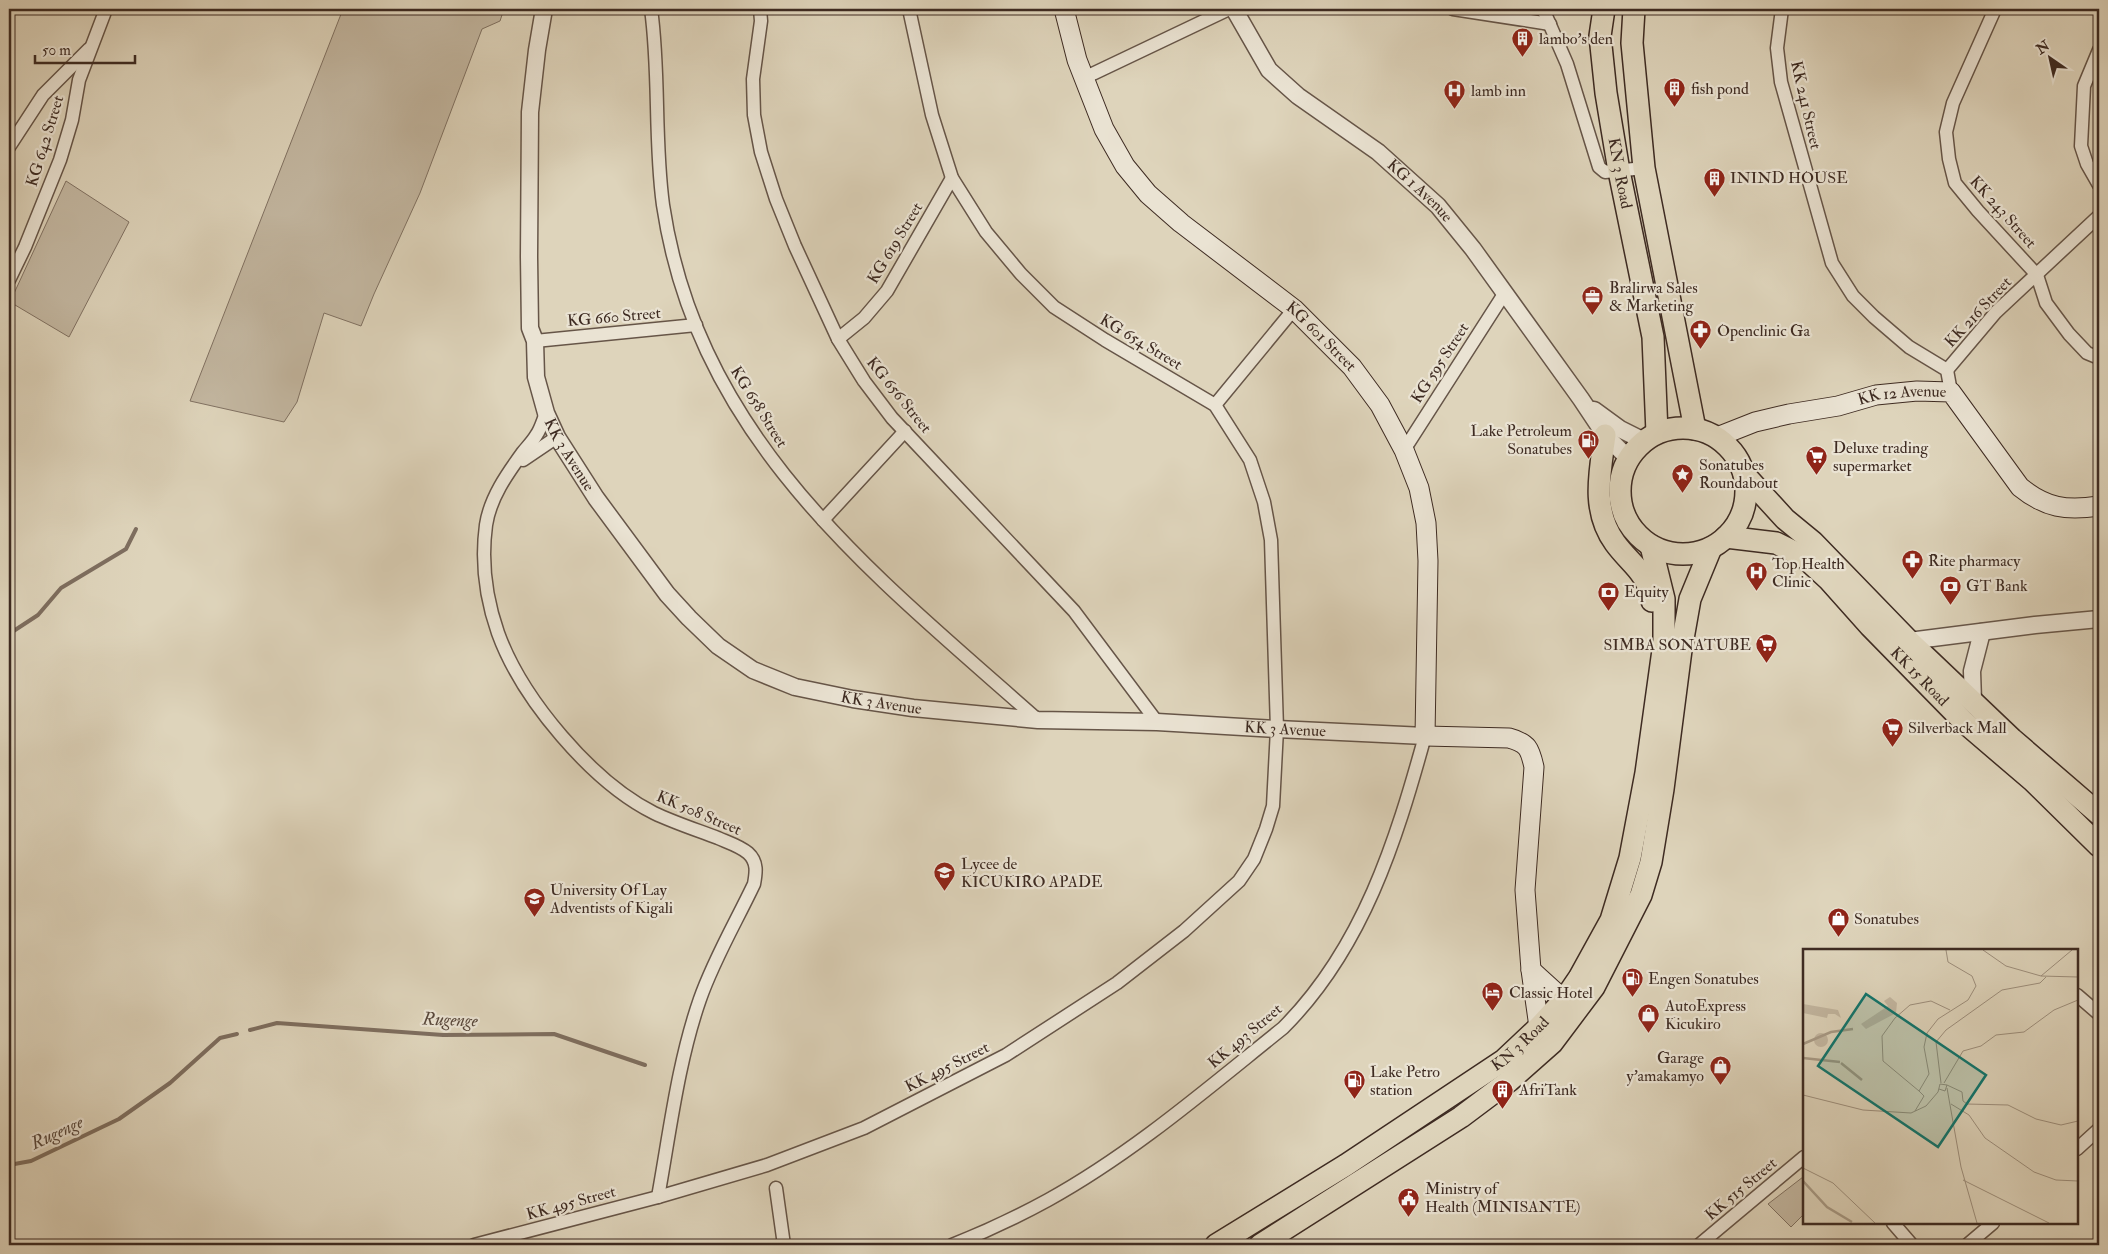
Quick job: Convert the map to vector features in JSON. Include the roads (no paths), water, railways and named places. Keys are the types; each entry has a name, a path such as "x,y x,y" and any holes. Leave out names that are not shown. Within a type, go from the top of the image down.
{"highway":[{"name":"KN 3 Road","path":"1604,9 1600,36 1606,93 1619,171 1653,337 1650,437"},
{"name":"KN 3 Road","path":"1634,9 1632,43 1644,168 1695,428"},
{"path":"1669,650 1690,599 1718,542 1740,519 1746,497 1744,474 1734,453 1717,437 1695,428 1676,428 1650,437 1628,458 1622,475 1620,493 1625,516 1636,533 1651,546 1670,553 1691,553 1718,542"},
{"path":"1605,435 1598,499 1603,520 1615,543 1642,572 1651,592 1656,624 1669,650"},
{"name":"KK 15 Road","path":"1744,474 1785,519 1814,542 1909,641 2012,739 2099,814"},
{"name":"KK 15 Road","path":"1718,542 1776,543 1804,557 1829,580 1870,626 1964,722 2033,780 2099,846"},
{"path":"1651,546 1664,598 1669,650"},
{"name":"KN 3 Road","path":"1260,1245 1409,1148 1461,1117 1508,1081 1546,1035 1594,988 1641,895 1651,862 1663,789 1669,650"},
{"name":"KN 3 Road","path":"1216,1245 1346,1165 1504,1060 1546,1035 1564,1000 1579,978 1611,920 1630,858 1669,650"}],"main road":[{"name":"KG 601 Street","path":"1064,9 1077,60 1104,129 1125,166 1148,194 1181,223 1294,309 1352,367 1380,405 1404,450 1419,488 1426,524 1428,561 1425,736"},
{"name":"KK 12 Avenue","path":"1717,437 1764,420 1838,406 1876,396 1917,391 1951,392 2020,487 2034,498 2062,508 2081,509 2099,506"},
{"name":"KK 3 Avenue","path":"1425,736 1509,738 1521,741 1530,751 1534,767 1526,890 1531,970 1546,1035"},
{"path":"1531,970 1564,1000"}],"street":[{"name":"KG 642 Street","path":"9,280 25,247 60,160 72,120 79,80 106,9"},
{"name":"KK 3 Avenue","path":"544,9 530,112 528,257 530,328 535,341 536,377 546,413 557,437 617,529 667,594 718,646 753,670 795,687 853,699 913,708 1038,720 1157,722 1277,730 1425,736"},
{"name":"KG 658 Street","path":"651,9 664,206 679,273 696,326 726,390 755,437 782,474 822,520 875,575 1038,720"},
{"name":"KG 654 Street","path":"909,9 932,116 952,178 986,232 1021,274 1054,307 1105,340 1215,405 1250,460 1264,502 1271,540 1277,730"},
{"path":"1084,78 1230,9"},
{"name":"KG 1 Avenue","path":"1234,9 1269,70 1298,96 1378,152 1438,206 1473,249 1582,399 1605,435 1628,458"},
{"path":"1453,9 1550,24"},
{"path":"1543,9 1567,64 1599,167 1605,172 1644,168"},
{"name":"KK 241 Street","path":"1782,9 1776,48 1781,82 1832,263 1848,289 1874,317 1909,347 1947,370"},
{"name":"KK 243 Street","path":"1995,9 1953,103 1946,132 1949,158 1955,183 2037,275 2046,303 2069,334 2087,353 2099,358"},
{"name":"KG 656 Street","path":"760,15 753,79 754,115 762,152 776,199 838,339 864,381 905,431 1074,611 1157,722"},
{"path":"9,147 43,95 91,48"},
{"path":"2099,50 2084,86 2081,146 2087,164 2099,185"},
{"name":"KG 619 Street","path":"838,339 864,318 887,292 952,178"},
{"name":"KK 216 Street","path":"1947,370 1996,312 2099,216"},
{"name":"KG 595 Street","path":"1404,450 1504,294"},
{"path":"1215,405 1294,309"},
{"name":"KG 660 Street","path":"535,341 696,326"},
{"path":"1947,370 1951,392"},
{"name":"KG 1 Avenue","path":"1582,399 1602,417 1620,429 1650,437"},
{"name":"KK 508 Street","path":"546,413 537,433 511,469 493,500 486,524 484,550 488,598 498,634 516,671 551,723 578,754 607,781 654,813 731,843 748,852 754,860 755,866 754,884 706,982 694,1016 658,1197"},
{"path":"822,520 905,431"},
{"name":"KK 508 Street","path":"511,469 557,437"},
{"path":"1909,641 2099,619"},
{"path":"1973,701 1972,671 1982,632"},
{"name":"KK 495 Street","path":"474,1245 658,1197 766,1166 864,1128 1006,1055 1117,983 1184,932 1239,881 1254,859 1273,806 1277,730"},
{"name":"KK 493 Street","path":"952,1245 1002,1224 1050,1199 1116,1157 1187,1105 1283,1028 1298,1013 1322,983 1352,936 1383,871 1404,812 1425,736"},
{"path":"2078,996 2099,1014"},
{"path":"2078,1148 2099,1129"},
{"name":"KK 515 Street","path":"1700,1245 1803,1158"},
{"path":"776,1188 784,1245"},
{"path":"1894,1224 1912,1245"},
{"path":"1967,1245 1992,1224"}],"waterway":[{"path":"9,634 38,615 61,588 126,549 136,529"},
{"name":"Rugenge","path":"250,1030 277,1023 443,1035 554,1034 645,1065"},
{"name":"Rugenge","path":"9,1165 31,1161 119,1119 170,1083 220,1038 237,1034"}],"place":[{"name":"lambo's den","path":"1523,58"},
{"name":"fish pond","path":"1675,108"},
{"name":"lamb inn","path":"1455,110"},
{"name":"ININD HOUSE","path":"1714,197"},
{"name":"Bralirwa Sales & Marketing","path":"1593,316"},
{"name":"Openclinic Ga","path":"1701,350"},
{"name":"Lake Petroleum Sonatubes","path":"1588,459"},
{"name":"Deluxe trading supermarket","path":"1817,476"},
{"name":"Sonatubes Roundabout","path":"1683,493"},
{"name":"Rite pharmacy","path":"1912,580"},
{"name":"Top Health Clinic","path":"1756,592"},
{"name":"GT Bank","path":"1950,605"},
{"name":"Equity","path":"1608,611"},
{"name":"SIMBA SONATUBE","path":"1767,664"},
{"name":"Silverback Mall","path":"1892,747"},
{"name":"Lycee de KICUKIRO APADE","path":"945,892"},
{"name":"University Of Lay Adventists of Kigali","path":"534,918"},
{"name":"Sonatubes","path":"1838,938"},
{"name":"Engen Sonatubes","path":"1632,998"},
{"name":"Classic Hotel","path":"1493,1012"},
{"name":"AutoExpress Kicukiro","path":"1649,1034"},
{"name":"Garage y'amakamyo","path":"1720,1086"},
{"name":"Lake Petro station","path":"1354,1100"},
{"name":"AfriTank","path":"1503,1109"},
{"name":"Ministry of Health (MINISANTE)","path":"1409,1217"}]}
